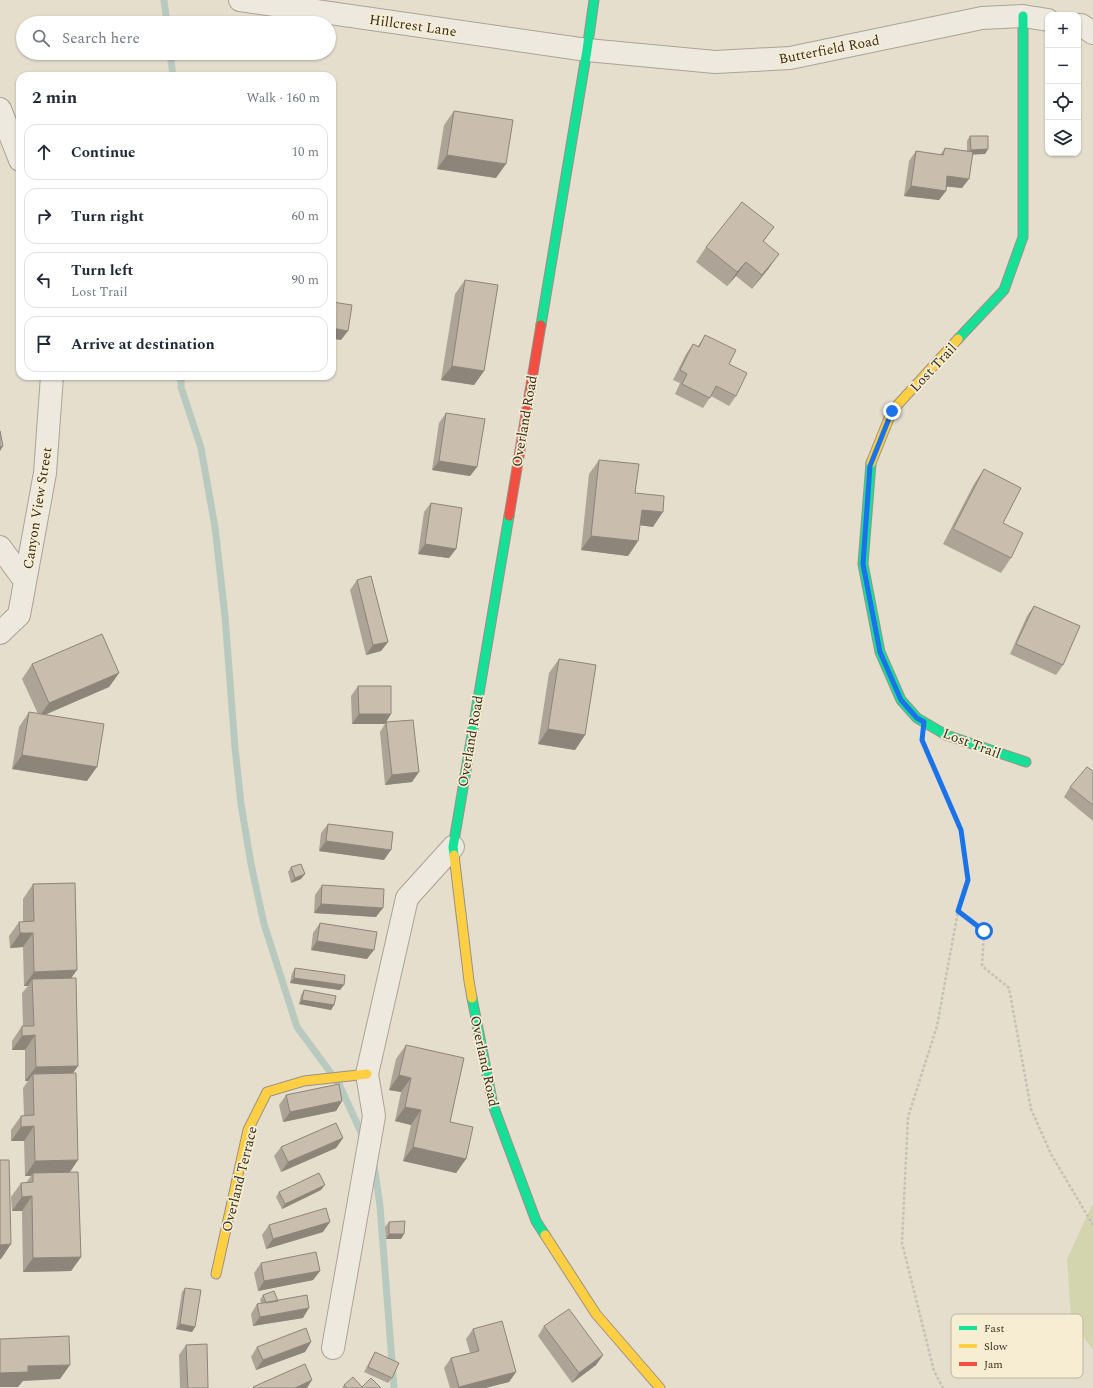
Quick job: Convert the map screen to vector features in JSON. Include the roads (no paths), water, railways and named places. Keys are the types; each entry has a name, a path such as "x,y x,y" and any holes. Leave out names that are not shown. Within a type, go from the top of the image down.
{"street":[{"name":"Hillcrest Lane","path":"240,0 587,50"},
{"path":"587,50 594,0"},
{"name":"Butterfield Road","path":"587,50 715,62 790,58 982,18 1023,16 1045,20"},
{"name":"Lost Trail","path":"1023,16 1023,237 1004,290 892,411 870,466 863,564 880,652 901,700 917,718 946,735 1026,762"},
{"path":"1081,25 1093,33"},
{"name":"Overland Road","path":"587,50 453,847 469,981 493,1105 536,1221 596,1314 660,1388"},
{"path":"0,109 16,150"},
{"name":"Canyon View Street","path":"0,632 18,615 25,581 45,473 52,380"},
{"path":"0,547 25,581"},
{"path":"333,1348 374,1116 367,1074 407,898 453,847"},
{"name":"Overland Terrace","path":"216,1274 248,1130 267,1092 304,1081 367,1074"}],"waterway":[{"path":"164,0 166,16"},
{"path":"171,60 172,72"},
{"path":"181,380 181,387 201,448 215,527 225,616 235,748 241,804 251,864 264,924 297,1027 339,1084 364,1139"},
{"path":"374,1165 380,1206 394,1388"}]}
